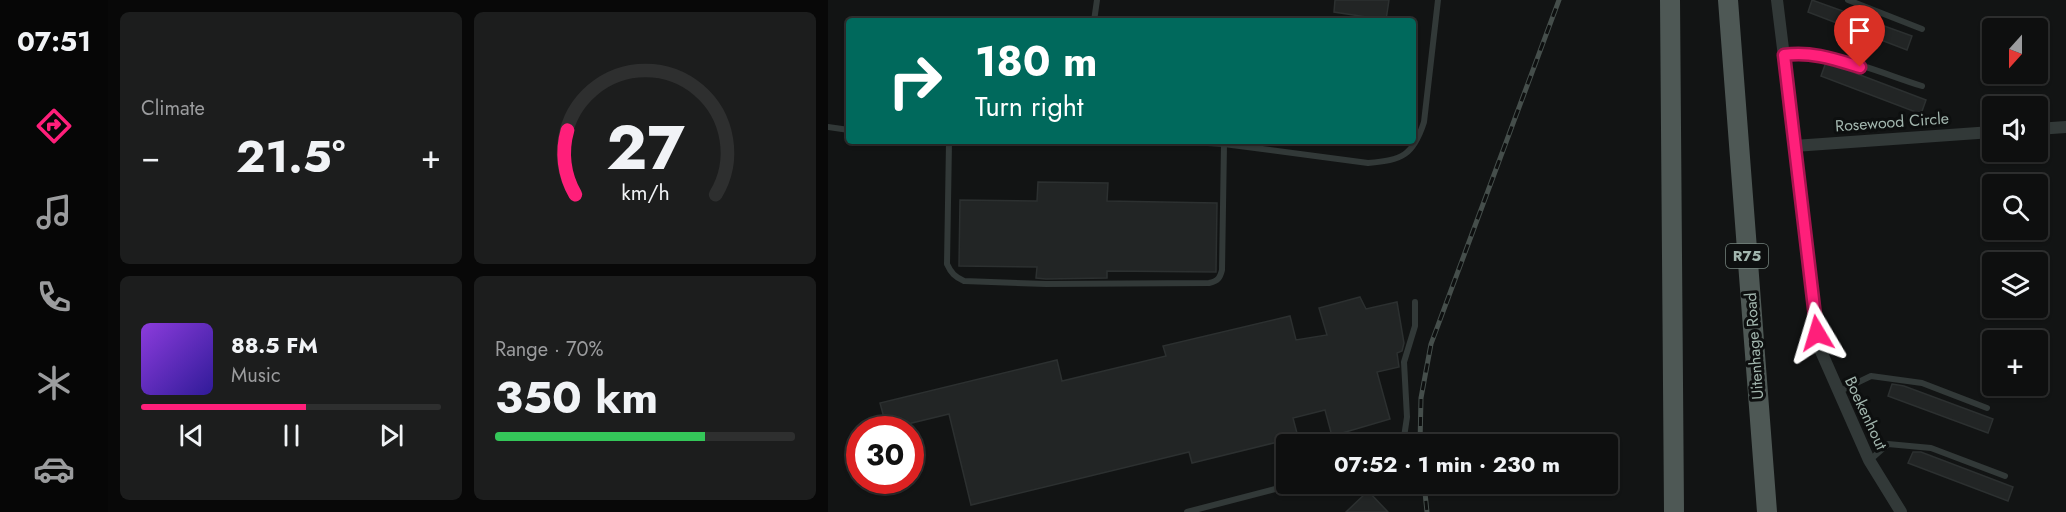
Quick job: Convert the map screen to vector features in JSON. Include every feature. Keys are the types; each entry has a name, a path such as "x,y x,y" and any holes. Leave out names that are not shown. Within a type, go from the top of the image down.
{"main road":[{"path":"1670,0 1674,512"},
{"name":"Uitenhage Road","path":"1728,0 1767,512"}],"street":[{"name":"Boekenhout","path":"1778,0 1817,333 1825,363 1869,460 1901,512"},
{"path":"2048,128 2066,127"},
{"name":"Rosewood Circle","path":"1794,146 1982,133"}],"lane":[{"path":"1094,18 1097,0"},
{"path":"1416,143 1424,122 1438,0"},
{"path":"1848,0 1922,29"},
{"path":"1784,55 1801,52 1820,55 1922,86"},
{"path":"828,127 846,130"},
{"path":"949,144 947,264 950,271 956,278 964,281 1046,284 1209,283 1216,281 1221,277 1222,270 1224,144 1368,163 1392,161 1407,154 1415,144"},
{"path":"1404,434 1407,417 1404,362 1415,326 1415,302"},
{"path":"1838,392 1871,376 1922,383 1987,408"},
{"path":"1869,460 1888,444 1931,448 2005,476"},
{"path":"1187,512 1276,489"}],"building":[{"path":"1335,0 1389,0 1386,18 1334,12"},
{"path":"1812,0 1912,36 1907,50 1808,12"},
{"path":"1826,62 1926,100 1921,114 1821,76"},
{"path":"1038,182 1108,183 1107,201 1217,203 1216,272 1107,271 1107,278 1046,279 1036,278 1037,267 959,266 960,200 1037,201"},
{"path":"1360,297 1366,309 1397,302 1404,343 1402,351 1397,353 1399,367 1377,372 1390,419 1339,434 1331,434 1325,410 1293,418 1297,434 1276,434 1276,442 1192,463 1189,452 971,505 949,414 924,420 924,416 884,416 880,403 1057,360 1062,381 1166,356 1163,346 1290,316 1296,340 1327,335 1319,308"},
{"path":"1892,384 1904,386 1993,419 1988,433 1888,396"},
{"path":"1913,452 1921,452 2013,487 2008,501 1908,463"},
{"path":"1365,494 1371,494 1388,512 1346,512"}],"railway":[{"path":"1420,434 1421,398 1431,344 1559,0"},
{"path":"1425,494 1427,512"}],"route":[{"path":"1817,333 1784,55 1801,52 1860,67"}]}
